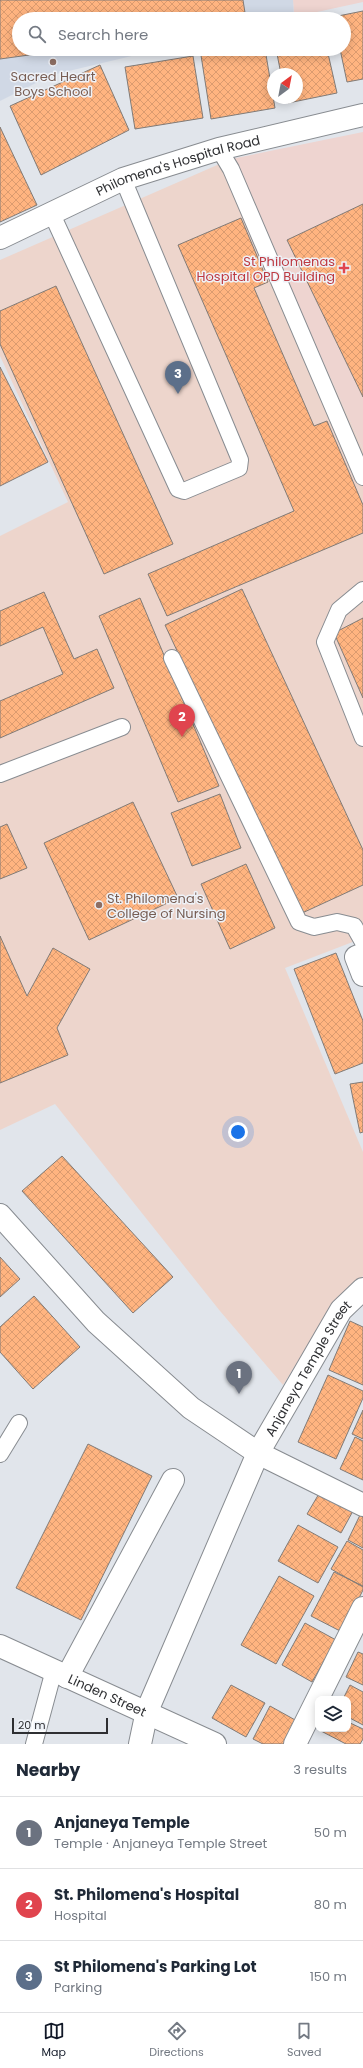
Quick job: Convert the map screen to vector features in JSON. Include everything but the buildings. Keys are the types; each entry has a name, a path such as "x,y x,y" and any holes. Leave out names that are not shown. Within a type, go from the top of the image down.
{"street":[{"name":"Philomena's Hospital Road","path":"0,238 52,212 123,180 219,148 363,115"},
{"path":"363,954 356,957 363,975"},
{"path":"0,1215 96,1322 192,1408 258,1452 363,1505"},
{"name":"Anjaneya Temple Street","path":"140,1744 147,1711 258,1452 341,1310 363,1289"},
{"path":"61,1674 172,1480"},
{"path":"295,1744 363,1608"},
{"name":"Linden Street","path":"0,1646 147,1711 216,1744"}],"lane":[{"path":"219,148 234,176 363,477"},
{"path":"52,212 178,489 184,491 239,468 240,460 123,180"},
{"path":"363,590 339,610 324,642 363,738"},
{"path":"172,658 299,922 314,927 337,922 359,921 363,942"},
{"path":"0,774 122,726"},
{"path":"0,1454 19,1423"},
{"path":"34,1744 61,1674"}],"shaded area":[{"name":"Sacred Heart Boys School","path":"0,0 293,0 294,12 12,12 12,56 132,56 52,75 0,101"},
{"path":"293,0 363,0 363,2 317,12 294,12"},
{"path":"363,132 363,449 231,159"},
{"path":"231,159 363,449 363,938 285,968 363,1152 363,1276 335,1302 283,1385 220,1311 55,1104 0,1130 0,536 68,502 0,356 0,260"}],"place":[{"name":"Sacred Heart Boys School","path":"53,62"},
{"name":"St Philomenas Hospital OPD Building","path":"344,268"},
{"name":"St Philomena's Parking Lot","path":"178,394"},
{"name":"St. Philomena's Hospital","path":"182,737"},
{"name":"St. Philomena's College of Nursing","path":"99,905"},
{"name":"Anjaneya Temple","path":"239,1394"}]}
